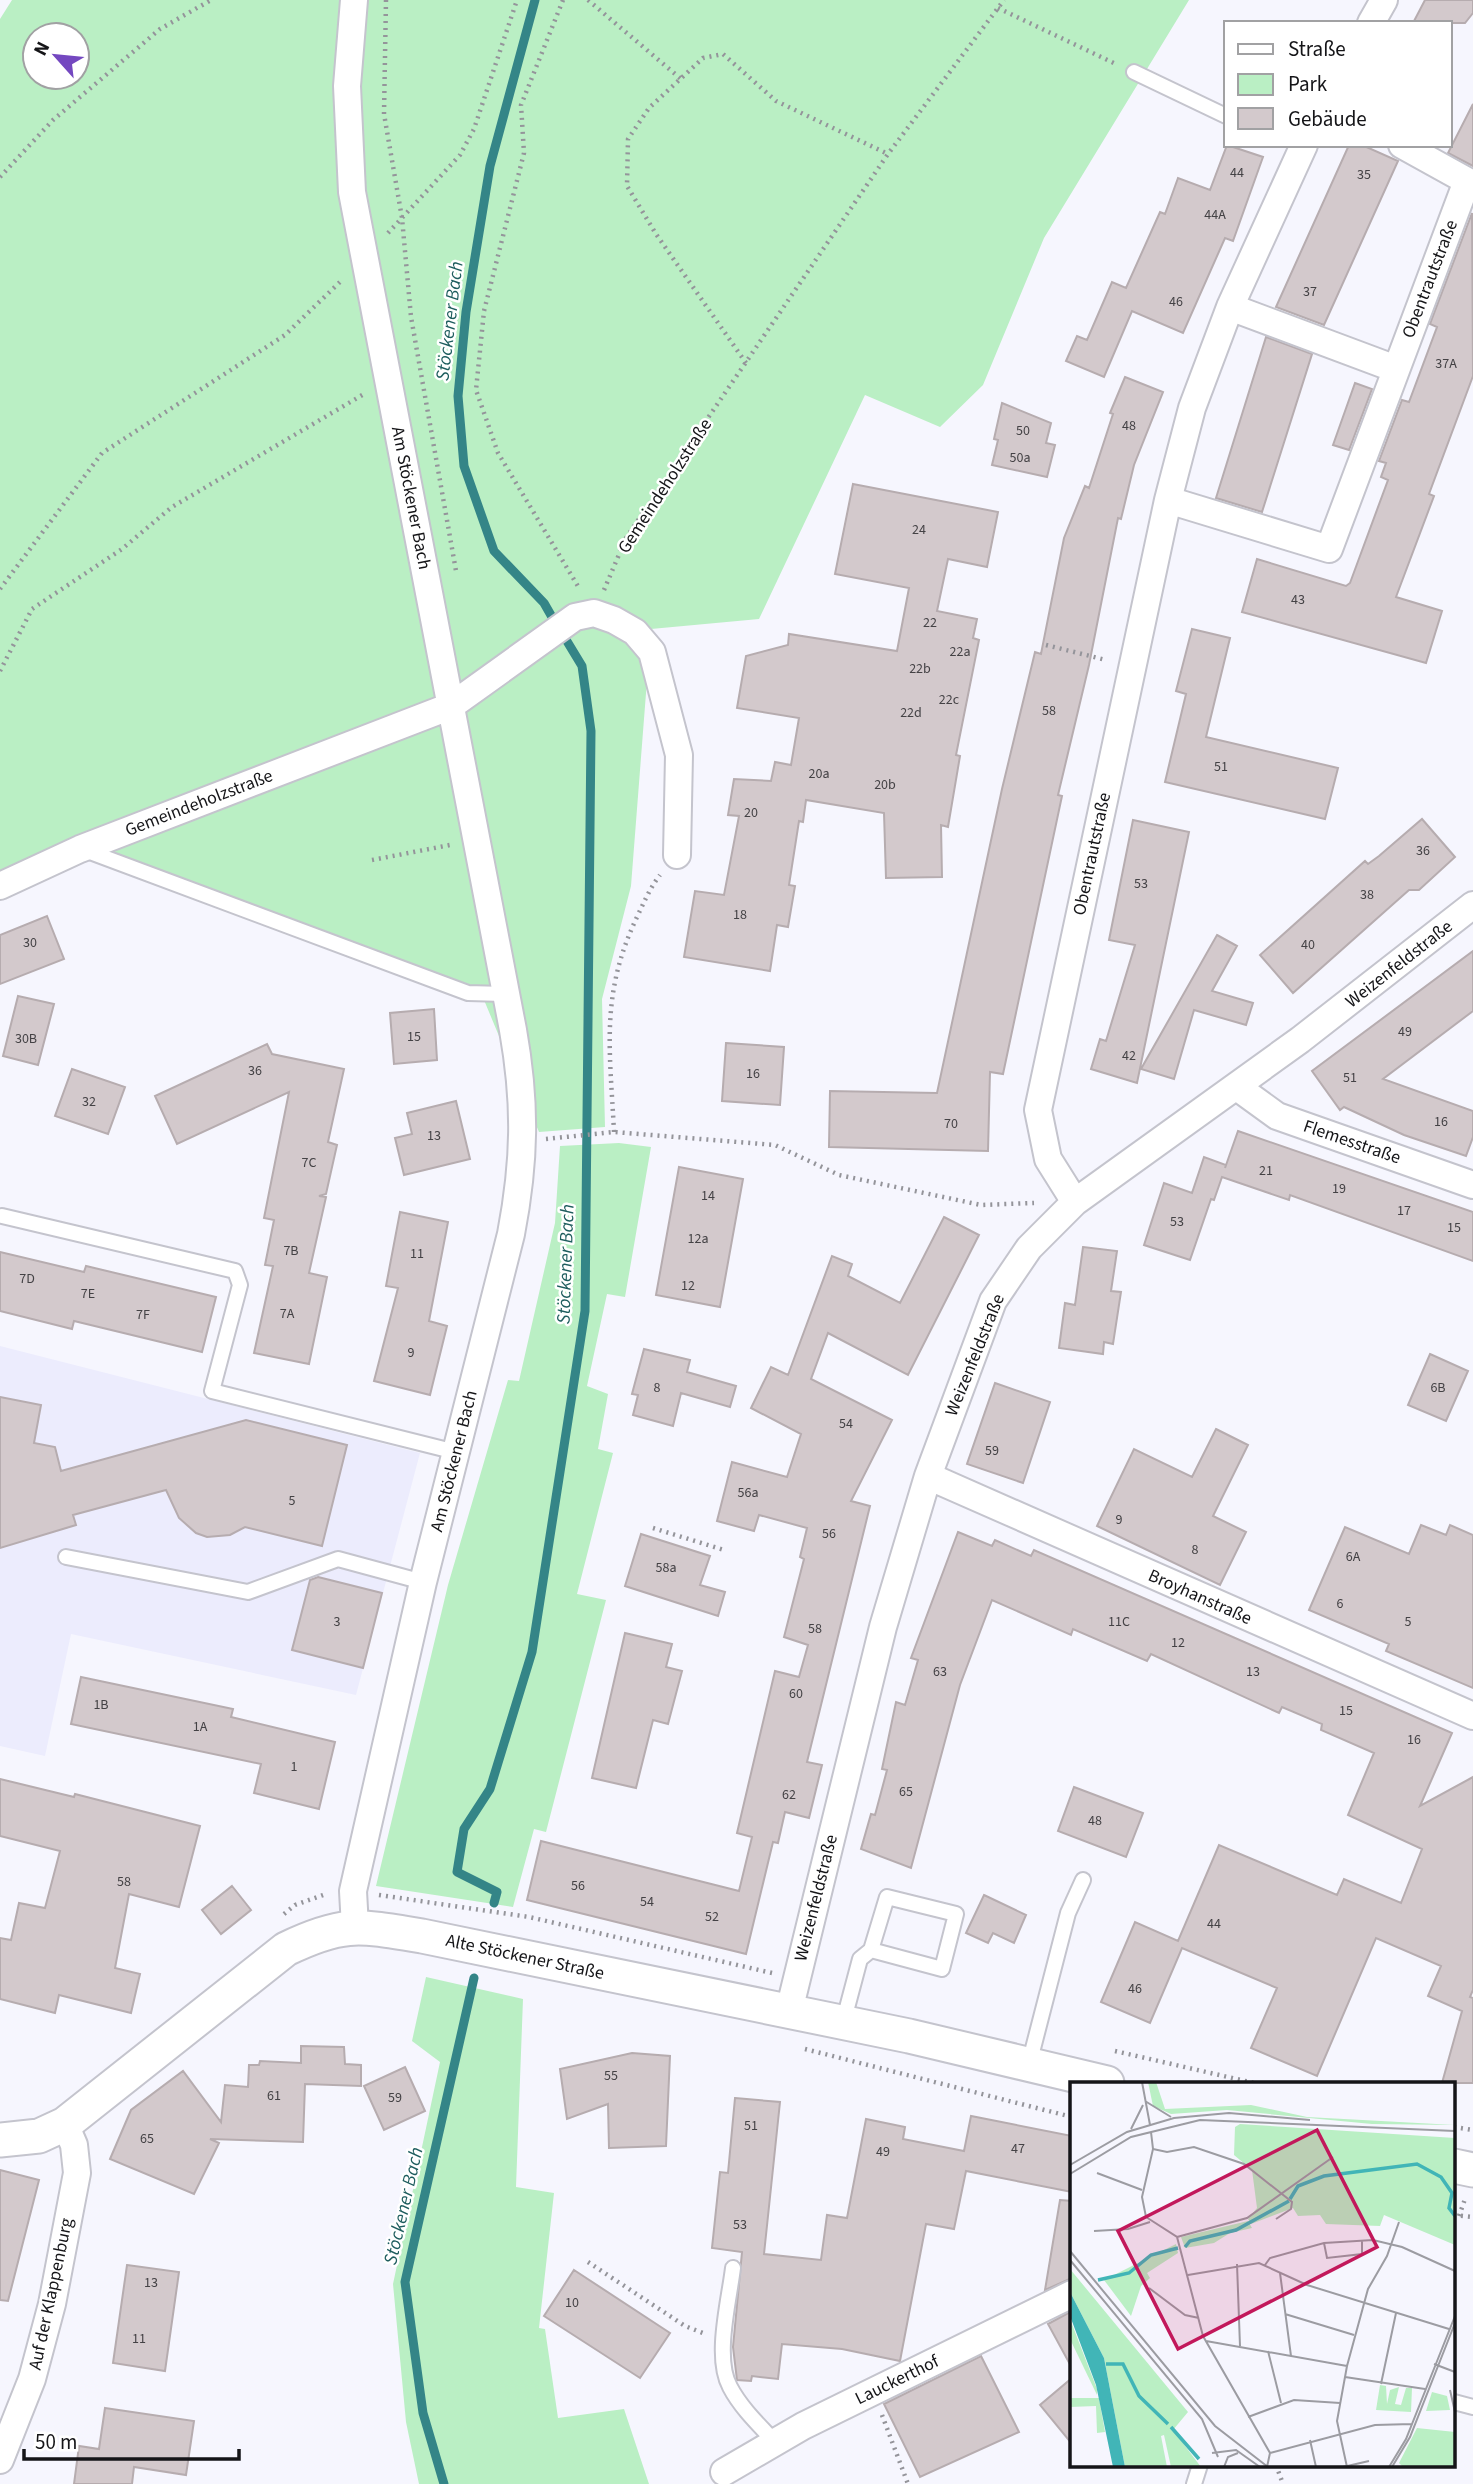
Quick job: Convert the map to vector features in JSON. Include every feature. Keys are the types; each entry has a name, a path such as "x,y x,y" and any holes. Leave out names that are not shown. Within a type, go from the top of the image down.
{"street":[{"name":"Am Stöckener Bach","path":"354,0 347,86 352,192 522,1081 524,1140 521,1183 424,1582 354,1891 355,1927"},
{"path":"1372,21 1384,0"},
{"name":"Obentrautstraße","path":"1075,1202 1048,1158 1038,1110 1168,500 1192,408 1230,307 1298,147"},
{"name":"Obentrautstraße","path":"1168,500 1329,549 1467,181 1406,147"},
{"path":"1230,307 1396,369"},
{"name":"Gemeindeholzstraße","path":"0,886 80,849 451,706 575,617 594,613"},
{"path":"594,613 635,632 652,652 679,755 677,855"},
{"name":"Weizenfeldstraße","path":"789,2011 883,1627 928,1476 993,1301 1029,1248 1075,1202 1237,1087 1473,905"},
{"name":"Flemesstraße","path":"1237,1087 1277,1116 1473,1185"},
{"name":"Broyhanstraße","path":"928,1476 1473,1716"},
{"name":"Alte Stöckener Straße","path":"0,2140 39,2136 65,2124 286,1950 318,1934 355,1927 422,1936 789,2011 1103,2082"},
{"name":"Auf der Klappenburg","path":"0,2460 32,2379 52,2304 77,2173 74,2145 65,2124"},
{"name":"Lauckerthof","path":"724,2472 775,2442 874,2391 1070,2295"}],"lane":[{"path":"1134,72 1224,115"},
{"path":"80,849 468,993 504,995"},
{"path":"2,1216 235,1272 240,1285 212,1391 456,1452"},
{"path":"66,1558 248,1592 338,1559 424,1582"},
{"path":"1029,2064 1068,1913 1083,1880"},
{"path":"843,2024 860,1959 871,1950 887,1897 956,1914 942,1969 871,1950"},
{"path":"733,2268 723,2371 741,2406 775,2442"},
{"path":"1456,2403 1473,2407"},
{"path":"1194,2484 1200,2466"}],"path":[{"path":"0,177 53,120 160,29 211,0"},
{"path":"386,0 384,114 402,218 411,317 457,576"},
{"path":"0,589 102,453 285,335 365,258 460,155 474,129 517,0"},
{"path":"563,0 521,105 524,153 484,311 476,390 498,453 594,613"},
{"path":"588,0 681,79"},
{"name":"Gemeindeholzstraße","path":"594,613 626,538 888,154 1004,0"},
{"path":"998,8 1134,72"},
{"path":"746,363 656,234 627,186 628,139 649,108 703,58 723,54 776,101 888,154"},
{"path":"406,328 411,317"},
{"path":"0,671 32,609 122,549 172,507 368,392 387,371"},
{"path":"1046,645 1132,667"},
{"path":"372,860 476,840"},
{"path":"614,1132 610,996 621,950 641,907 651,886 677,855"},
{"path":"547,1126 547,1138"},
{"path":"554,1138 614,1132 775,1145 839,1175 981,1205 1075,1202"},
{"path":"653,1528 724,1550"},
{"path":"795,2046 1070,2116"},
{"path":"588,2262 685,2326 724,2342"},
{"path":"874,2391 908,2484"},
{"path":"1276,2466 1283,2484"}],"shaded area":[{"path":"0,1346 420,1453 356,1695 71,1634 45,1756 0,1746"}],"green space":[{"path":"12,0 1189,0 1044,238 983,385 940,427 865,395 759,619 651,629 631,886 602,999 605,1127 539,1132 479,988 69,841 0,875 0,19"},
{"path":"619,1143 651,1147 625,1297 607,1294 587,1386 608,1394 598,1449 613,1453 577,1594 606,1600 546,1832 534,1829 513,1907 376,1886 448,1585 508,1380 519,1381 555,1223 560,1146"},
{"path":"426,1977 523,1999 516,2187 554,2193 539,2328 545,2329 558,2418 624,2409 649,2484 419,2484 406,2422 393,2284 440,2062 412,2041"}],"building":[{"path":"1425,0 1473,0 1473,13 1465,23 1414,21"},
{"path":"1473,104 1473,166 1448,153"},
{"path":"1226,147 1263,157 1233,241 1225,238 1183,333 1132,311 1104,377 1066,361 1077,336 1087,340 1112,282 1126,288 1160,212 1165,214 1178,178 1210,190"},
{"path":"1348,147 1366,147 1398,161 1324,325 1276,307"},
{"path":"1472,213 1473,376 1429,494 1434,496 1396,597 1442,611 1426,663 1242,612 1257,559 1346,586 1350,583 1388,480 1381,477 1386,463 1379,461 1402,400 1409,402 1437,327 1430,324"},
{"path":"1266,337 1312,354 1262,512 1216,498"},
{"path":"1125,377 1163,392 1134,465 1121,519 1118,518 1089,665 1058,795 1062,796 1003,1074 990,1072 988,1151 829,1147 830,1091 937,1093 1002,789 1035,652 1041,654 1064,538 1085,486 1089,488 1113,414 1110,413"},
{"path":"1355,383 1372,389 1349,450 1333,445"},
{"path":"1002,403 1051,423 1046,443 1055,445 1047,477 992,465 998,440 994,439"},
{"path":"853,484 998,512 987,567 948,559 937,611 977,619 973,638 979,640 956,755 960,756 948,827 941,825 942,877 886,878 884,813 806,800 803,822 799,821 789,885 795,886 788,927 777,925 770,971 684,957 695,891 724,895 739,816 728,815 734,779 771,781 775,762 791,765 799,718 737,708 746,656 788,645 789,634 897,651 909,588 835,574"},
{"path":"1192,629 1230,638 1206,737 1338,768 1325,819 1165,782 1186,694 1176,691"},
{"path":"1422,819 1455,857 1419,890 1409,890 1293,993 1260,955 1365,861 1368,864 1379,856"},
{"path":"1133,820 1189,832 1137,1083 1091,1069 1100,1039 1106,1041 1135,945 1109,940"},
{"path":"47,916 64,959 0,984 0,935"},
{"path":"1217,935 1237,946 1212,991 1253,1003 1246,1025 1194,1010 1174,1079 1141,1069"},
{"path":"1473,951 1473,1011 1383,1079 1473,1111 1473,1137 1466,1156 1404,1135 1344,1107 1340,1110 1312,1071"},
{"path":"18,996 54,1004 38,1065 3,1056"},
{"path":"434,1009 437,1060 394,1064 390,1013"},
{"path":"726,1043 784,1047 780,1105 722,1101"},
{"path":"267,1044 272,1054 344,1069 328,1142 337,1145 326,1194 319,1196 326,1197 309,1273 327,1277 309,1364 254,1353 273,1266 265,1265 274,1220 264,1218 289,1092 177,1144 155,1096"},
{"path":"72,1069 125,1087 108,1134 55,1116"},
{"path":"456,1101 470,1159 404,1175 395,1138 412,1134 407,1113"},
{"path":"1238,1131 1473,1212 1473,1261 1290,1195 1289,1200 1222,1177 1214,1200 1211,1199 1190,1260 1144,1245 1164,1183 1192,1193 1204,1157 1226,1165 1225,1168"},
{"path":"679,1167 743,1179 720,1307 656,1295"},
{"path":"400,1212 448,1222 429,1321 447,1326 430,1395 374,1381 398,1288 386,1286"},
{"path":"944,1217 979,1235 908,1375 828,1333 811,1379 892,1420 851,1501 870,1506 807,1762 822,1765 809,1818 785,1812 778,1843 773,1842 746,1954 527,1900 541,1841 739,1891 752,1837 737,1833 775,1671 799,1677 808,1645 784,1637 804,1559 800,1557 807,1528 759,1515 754,1531 717,1521 732,1462 787,1477 801,1434 751,1408 771,1367 788,1375 832,1256 852,1264 848,1276 900,1303"},
{"path":"1083,1247 1117,1251 1111,1291 1121,1292 1113,1344 1104,1342 1103,1354 1059,1348 1065,1303 1075,1305"},
{"path":"0,1252 84,1272 86,1266 216,1297 202,1352 74,1321 72,1329 0,1311"},
{"path":"644,1349 690,1360 687,1372 736,1386 730,1407 681,1393 673,1426 633,1415 638,1395 632,1394"},
{"path":"1430,1354 1468,1371 1446,1421 1408,1405"},
{"path":"995,1383 1050,1402 1023,1483 967,1464"},
{"path":"0,1397 41,1405 34,1443 55,1447 61,1471 246,1420 347,1445 322,1546 245,1527 230,1535 207,1537 196,1533 179,1518 166,1490 73,1515 76,1525 0,1548"},
{"path":"1216,1429 1248,1445 1213,1516 1246,1532 1220,1585 1097,1526 1134,1449 1192,1477"},
{"path":"1421,1525 1446,1535 1450,1525 1473,1535 1473,1688 1386,1651 1389,1644 1309,1610 1345,1527 1409,1554"},
{"path":"958,1532 992,1546 995,1540 1031,1556 1034,1550 1452,1733 1420,1806 1473,1777 1473,1990 1470,1997 1473,1998 1473,2083 1442,2082 1462,2011 1428,1996 1441,1966 1376,1938 1317,2076 1251,2048 1277,1988 1182,1948 1150,2023 1101,2002 1135,1922 1178,1941 1219,1845 1337,1895 1344,1879 1401,1903 1422,1849 1348,1815 1374,1753 1321,1730 1322,1724 1282,1707 1279,1713 1151,1654 1147,1661 1073,1629 1071,1635 992,1600 960,1685 911,1868 861,1849 871,1814 875,1815 887,1770 882,1769 896,1702 905,1705 918,1660 911,1658"},
{"path":"641,1534 710,1556 700,1585 725,1592 718,1616 625,1586"},
{"path":"318,1577 382,1593 363,1668 292,1650 310,1580"},
{"path":"625,1633 672,1644 666,1667 682,1671 668,1724 653,1720 636,1788 592,1778"},
{"path":"81,1677 233,1709 231,1717 335,1742 319,1809 254,1793 261,1764 71,1724"},
{"path":"0,1779 74,1797 75,1794 200,1826 179,1907 129,1894 115,1968 140,1974 131,2013 59,1995 55,2013 0,1999 0,1938 11,1940 19,1903 45,1908 60,1851 0,1836"},
{"path":"1074,1787 1143,1813 1126,1857 1058,1831"},
{"path":"232,1886 251,1910 221,1934 202,1910"},
{"path":"984,1895 1026,1915 1014,1943 993,1933 988,1943 966,1933"},
{"path":"301,2046 344,2047 345,2064 361,2065 361,2086 305,2084 303,2142 210,2139 219,2143 194,2194 110,2159 131,2110 183,2071 221,2122 225,2085 248,2087 249,2065 259,2065 260,2061 301,2063"},
{"path":"632,2053 670,2056 666,2146 609,2148 608,2104 567,2119 560,2069"},
{"path":"405,2067 425,2111 384,2130 364,2086"},
{"path":"735,2098 780,2102 764,2254 821,2260 827,2215 847,2218 866,2119 905,2127 903,2139 964,2151 971,2116 1070,2136 1070,2192 966,2171 954,2229 926,2224 900,2361 842,2349 782,2344 778,2379 752,2376 751,2381 737,2380 733,2347 742,2252 712,2248 720,2172 728,2173"},
{"path":"0,2170 39,2180 8,2301 0,2300"},
{"path":"1060,2200 1070,2201 1070,2279 1045,2290"},
{"path":"127,2265 179,2272 165,2371 113,2363"},
{"path":"574,2270 670,2333 640,2378 544,2316"},
{"path":"1070,2312 1070,2364 1048,2324"},
{"path":"981,2356 1019,2432 920,2477 884,2404"},
{"path":"1070,2380 1070,2442 1040,2405"},
{"path":"105,2408 194,2421 186,2475 134,2467 132,2484 74,2484 79,2446 99,2449"}],"waterway":[{"name":"Stöckener Bach","path":"535,0 490,166 466,312 458,396 464,466 494,551 544,603 556,624"},
{"name":"Stöckener Bach","path":"494,1903 497,1892 457,1872 464,1829 490,1789 532,1652 585,1311 591,731 582,666 562,633"},
{"name":"Stöckener Bach","path":"444,2484 423,2413 405,2282 474,1978"}]}
